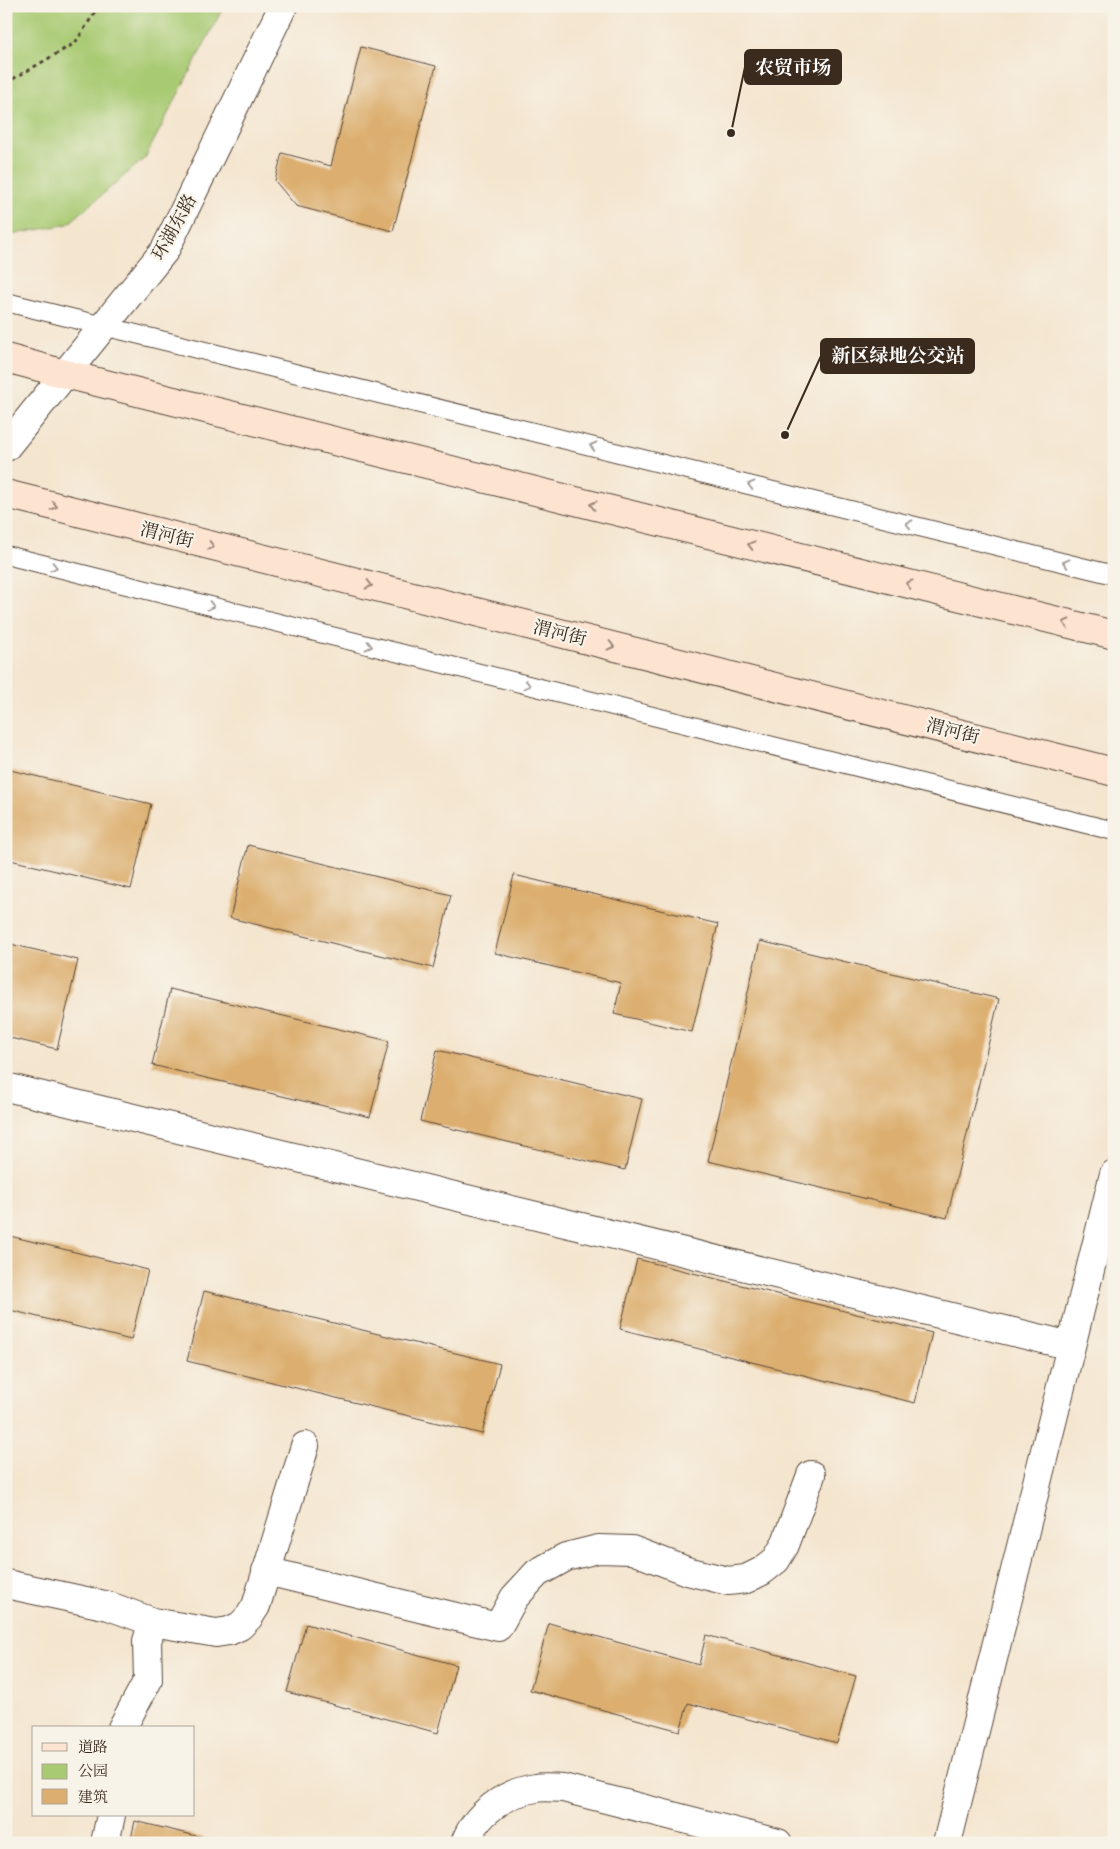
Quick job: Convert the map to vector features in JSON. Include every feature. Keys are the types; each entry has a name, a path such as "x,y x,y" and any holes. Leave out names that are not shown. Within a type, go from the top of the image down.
{"main road":[{"path":"6,358 1114,635"},
{"name":"渭河街","path":"6,494 1114,772"}],"street":[{"name":"环湖东路","path":"6,447 165,250 283,6"},
{"path":"6,1087 1071,1346"},
{"path":"947,1843 1114,1174"},
{"path":"6,1584 109,1606 153,1622 210,1633 216,1634 229,1631 240,1626 256,1606 305,1446"},
{"path":"266,1571 498,1627 514,1598 537,1573 566,1557 598,1548 632,1550 687,1571 728,1581 746,1579 762,1571 776,1560 785,1545 810,1475"},
{"path":"123,1726 148,1680 147,1641 153,1622"},
{"path":"465,1843 469,1832 486,1811 509,1796 535,1788 563,1788 778,1843"},
{"path":"105,1843 111,1816"}],"lane":[{"path":"6,302 1114,574"},
{"path":"6,555 1114,832"}],"path":[{"path":"6,84 75,43 99,6"}],"green space":[{"path":"6,6 224,6 145,158 68,224 6,236"}],"building":[{"path":"361,47 436,66 393,231 296,206 275,181 282,153 331,166"},
{"path":"6,769 151,804 131,889 6,859"},
{"path":"248,845 451,895 433,968 230,918"},
{"path":"514,875 718,924 692,1032 614,1014 621,983 495,953"},
{"path":"760,941 999,999 947,1218 708,1161"},
{"path":"6,943 78,960 57,1049 6,1037"},
{"path":"170,989 389,1041 370,1117 152,1065"},
{"path":"437,1050 642,1099 625,1170 420,1121"},
{"path":"6,1235 148,1270 131,1340 6,1309"},
{"path":"637,1259 932,1333 915,1403 620,1329"},
{"path":"204,1291 500,1364 482,1434 187,1361"},
{"path":"549,1623 699,1665 706,1635 856,1676 837,1743 688,1703 680,1731 530,1690"},
{"path":"306,1624 456,1665 438,1733 287,1692"},
{"path":"135,1821 221,1842 221,1843 130,1843"}],"place":[{"name":"农贸市场","path":"731,133"},
{"name":"新区绿地公交站","path":"785,435"}]}
